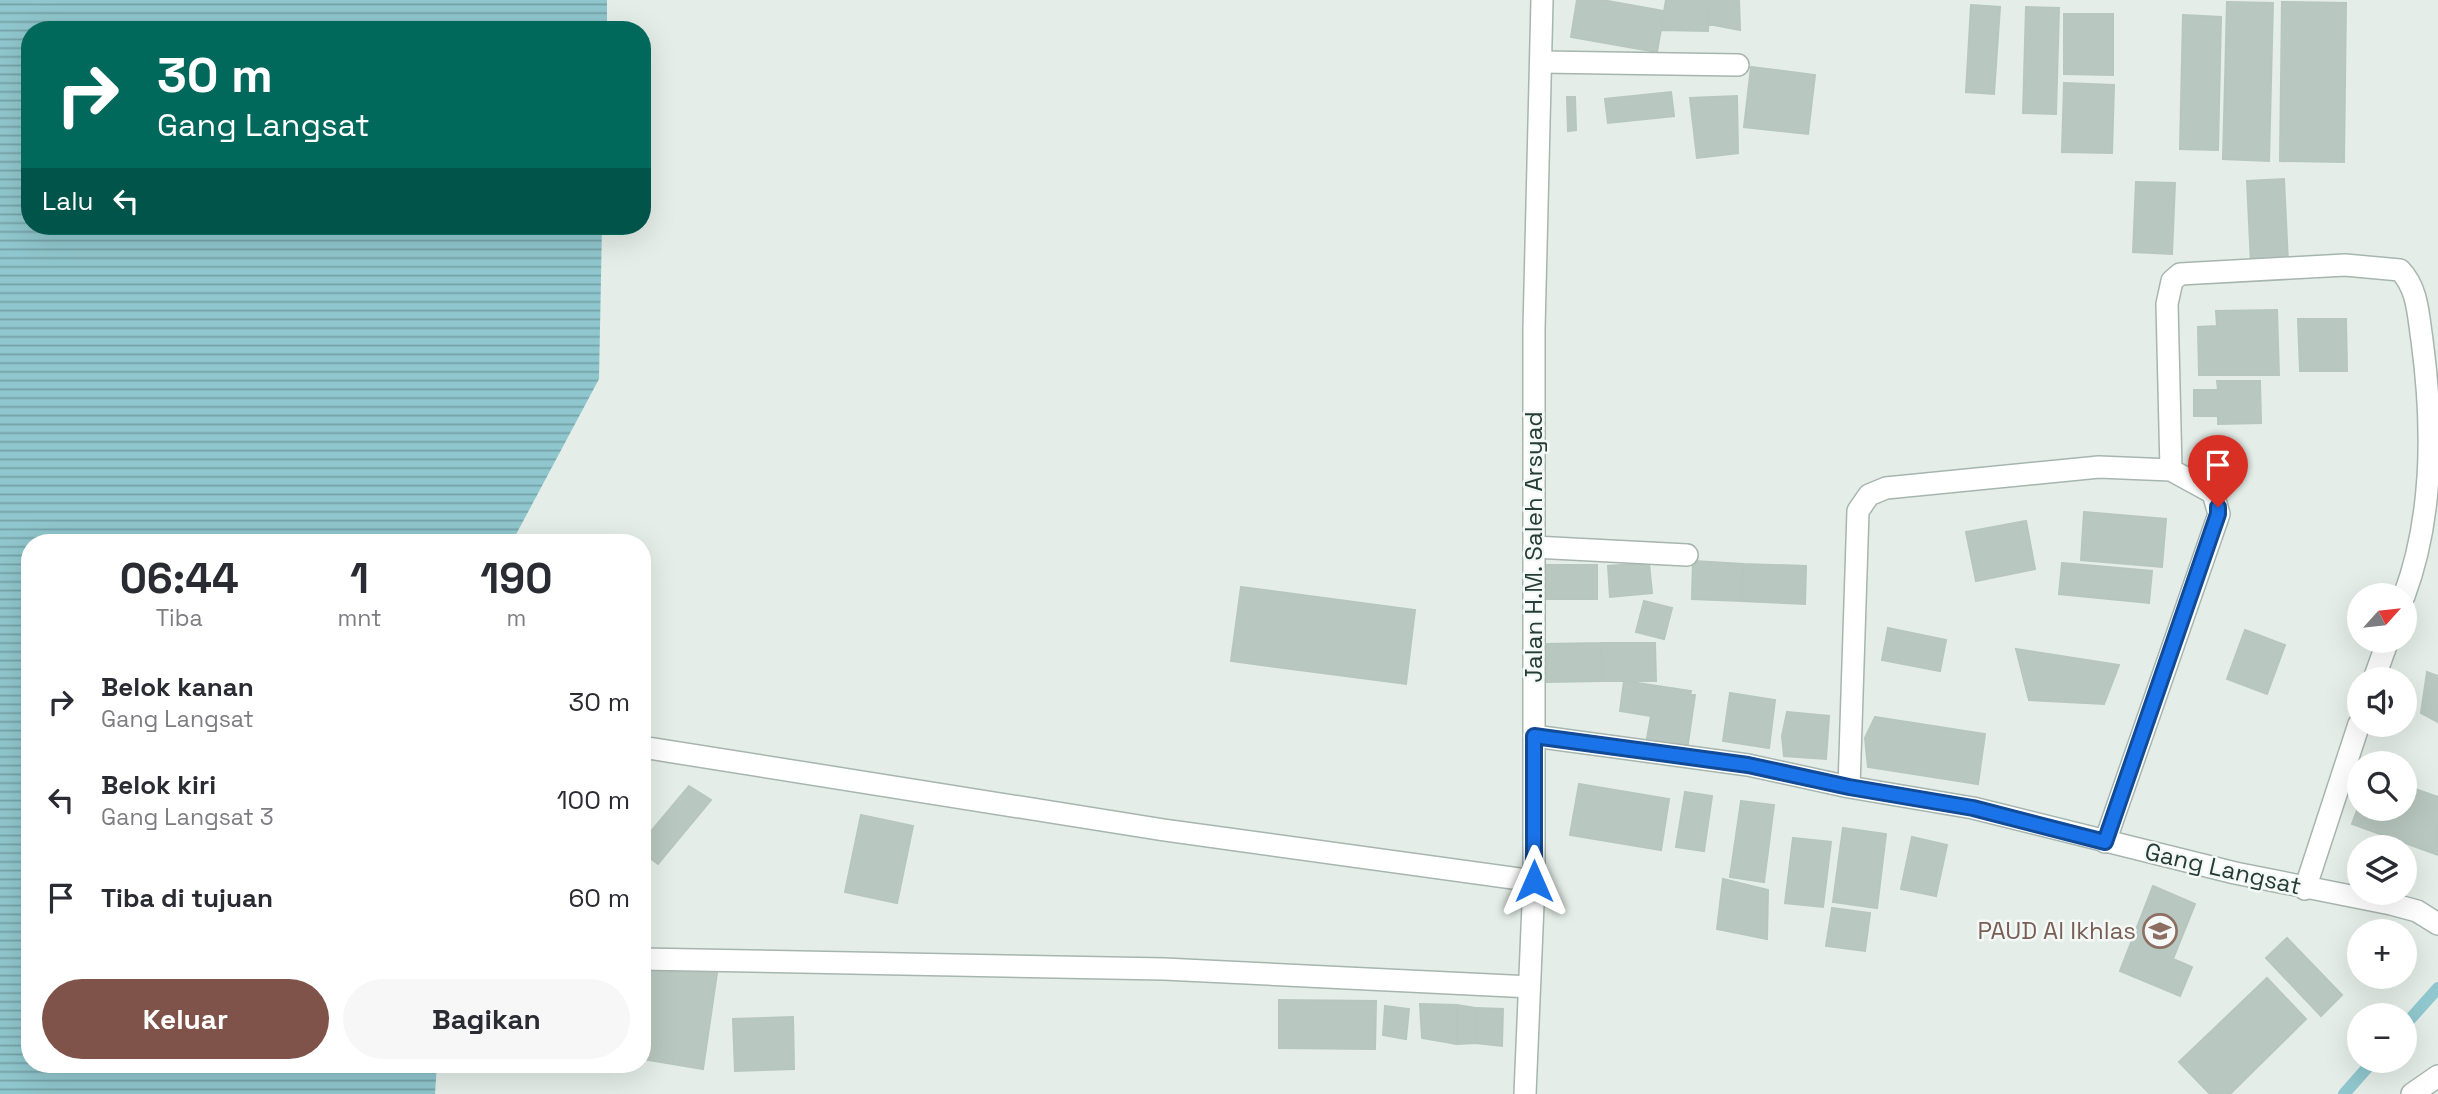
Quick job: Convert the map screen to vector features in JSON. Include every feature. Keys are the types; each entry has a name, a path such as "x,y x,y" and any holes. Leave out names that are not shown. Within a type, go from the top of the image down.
{"street":[{"name":"Jalan H.M. Saleh Arsyad","path":"1525,1094 1534,881 1534,330 1542,0"},
{"path":"1541,62 1738,65"},
{"path":"2171,470 2167,304 2172,281 2180,274 2380,266 2400,270 2409,280 2416,296 2428,383 2429,449 2425,503 2407,583"},
{"path":"1849,787 1857,511 1869,495 1886,488 2099,467 2171,470 2213,493 2218,514 2105,842"},
{"path":"1534,547 1687,555"},
{"name":"Gang Langsat","path":"1534,736 1748,765 1849,787 1973,808 2305,889 2417,911 2437,923"},
{"path":"2305,889 2355,737"},
{"path":"651,748 1164,830 1534,881"},
{"path":"651,959 1164,969 1529,987"},
{"path":"2412,1094 2438,1076"}],"water":[{"path":"0,0 607,0 607,21 21,21 21,235 602,235 599,379 516,534 21,534 21,1073 436,1073 435,1094 0,1094"}],"building":[{"path":"1577,0 1602,0 1664,11 1657,52 1571,37"},
{"path":"1666,0 1710,0 1708,31 1661,30"},
{"path":"1710,0 1739,0 1740,30 1708,24"},
{"path":"2227,2 2273,3 2269,161 2223,159"},
{"path":"2282,2 2346,3 2344,162 2280,161"},
{"path":"1971,5 2000,7 1994,94 1966,92"},
{"path":"2026,7 2059,8 2056,114 2023,113"},
{"path":"2064,14 2113,14 2113,75 2064,74"},
{"path":"2183,15 2221,17 2218,150 2180,149"},
{"path":"1751,67 1815,75 1808,134 1744,127"},
{"path":"2064,83 2114,85 2112,153 2062,152"},
{"path":"1671,92 1674,116 1608,123 1605,99"},
{"path":"1737,96 1738,153 1697,158 1690,98"},
{"path":"1567,97 1575,97 1576,130 1568,131"},
{"path":"2284,179 2288,262 2251,264 2247,181"},
{"path":"2136,182 2175,183 2172,254 2133,252"},
{"path":"2277,310 2279,375 2199,375 2198,327 2217,326 2216,311"},
{"path":"2298,319 2346,319 2347,371 2300,371"},
{"path":"2217,381 2260,381 2261,423 2218,424 2218,416 2194,416 2194,390 2218,390"},
{"path":"2084,512 2166,519 2162,567 2081,560"},
{"path":"2026,521 2035,569 1976,581 1966,532"},
{"path":"1693,561 1743,564 1742,601 1692,599"},
{"path":"1649,563 1652,593 1610,597 1608,566"},
{"path":"2062,563 2152,571 2149,603 2059,594"},
{"path":"1743,564 1806,566 1805,604 1742,601"},
{"path":"1544,565 1597,565 1597,599 1544,599"},
{"path":"1241,587 1415,610 1406,684 1231,661"},
{"path":"1644,601 1672,608 1664,639 1636,632"},
{"path":"1888,628 1946,640 1940,671 1882,660"},
{"path":"2245,630 2285,645 2267,694 2227,679"},
{"path":"1601,643 1655,643 1656,681 1602,681"},
{"path":"1601,643 1602,681 1547,682 1546,644"},
{"path":"2016,649 2119,665 2104,704 2029,700"},
{"path":"2427,672 2438,676 2438,722 2421,713"},
{"path":"1624,681 1691,691 1690,695 1695,695 1687,750 1646,744 1651,716 1620,711"},
{"path":"1730,693 1775,700 1769,748 1723,741"},
{"path":"1787,712 1829,716 1826,759 1784,756 1782,736"},
{"path":"1875,717 1985,734 1978,784 1868,767 1865,738"},
{"path":"1579,784 1669,799 1661,850 1570,835"},
{"path":"689,786 711,800 658,864 651,859 651,831"},
{"path":"2417,790 2438,797 2438,855 2417,847 2417,835 2383,835 2352,824 2353,821 2417,821"},
{"path":"1685,792 1712,796 1704,851 1676,847"},
{"path":"1741,801 1774,805 1764,882 1730,877"},
{"path":"861,815 913,826 897,903 845,892"},
{"path":"1843,828 1886,834 1877,908 1833,902"},
{"path":"1912,837 1947,845 1936,896 1901,889"},
{"path":"1793,838 1831,842 1823,907 1785,903"},
{"path":"1723,879 1768,890 1767,939 1717,929"},
{"name":"PAUD Al Ikhlas","path":"2153,886 2195,904 2173,959 2192,967 2180,996 2120,971"},
{"path":"1832,908 1870,913 1865,951 1826,946"},
{"path":"2287,938 2342,995 2321,1016 2266,958"},
{"path":"651,971 717,973 703,1069 651,1060"},
{"path":"2267,978 2306,1019 2230,1094 2210,1094 2179,1062"},
{"path":"1279,1000 1376,1001 1375,1049 1279,1048"},
{"path":"1420,1004 1457,1005 1457,1044 1422,1038"},
{"path":"1457,1005 1476,1008 1476,1043 1457,1044"},
{"path":"1385,1006 1409,1009 1406,1039 1383,1035"},
{"path":"1476,1008 1503,1009 1502,1046 1476,1043"},
{"path":"793,1017 794,1069 735,1071 733,1019"}],"waterway":[{"path":"2417,1011 2438,988"},
{"path":"2344,1094 2363,1073"}],"place":[{"name":"PAUD Al Ikhlas","path":"2160,931"}],"route":[{"path":"1534,881 1534,736 1748,765 1849,787 1973,808 2105,842 2218,514 2218,507"}]}
